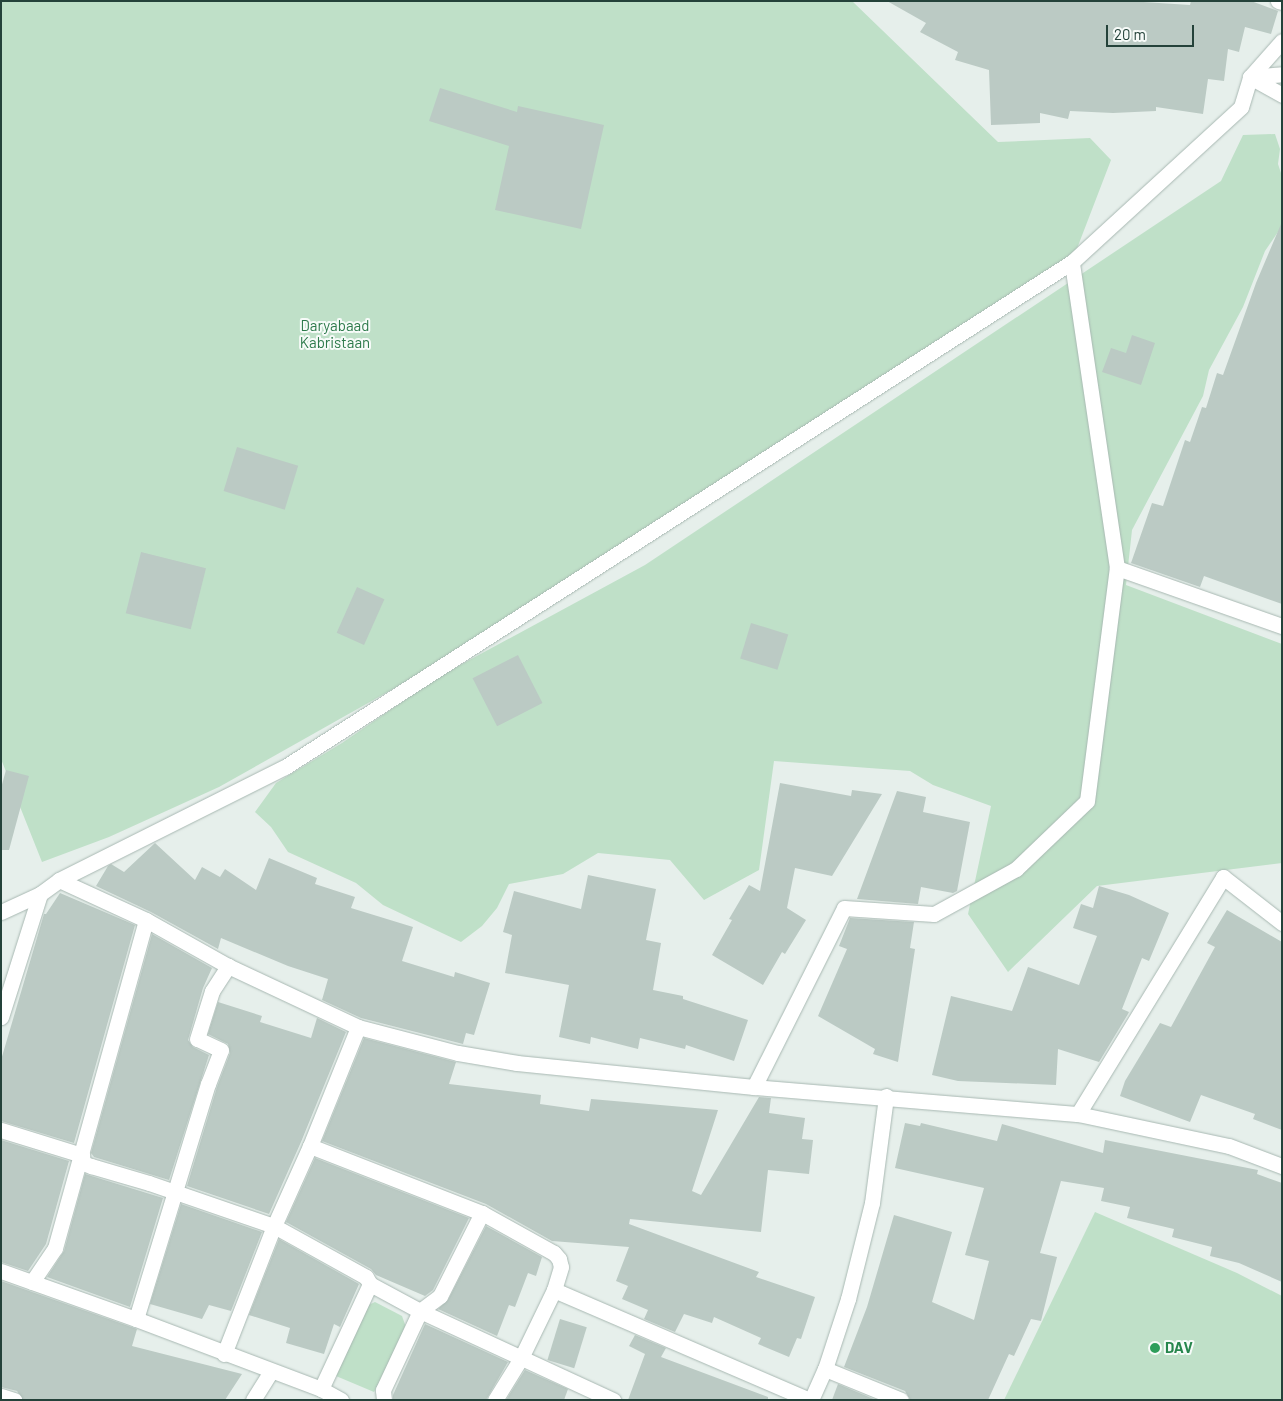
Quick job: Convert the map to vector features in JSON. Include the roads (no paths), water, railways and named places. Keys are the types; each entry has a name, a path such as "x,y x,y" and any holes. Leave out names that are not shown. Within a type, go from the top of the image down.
{"street":[{"path":"1,912 40,894 59,880 285,767 1072,262 1241,107 1250,78 1282,42"},
{"path":"1250,78 1282,74"},
{"path":"1250,78 1282,95"},
{"path":"754,1087 844,908 934,914 1016,869 1087,801 1117,568 1072,262"},
{"path":"1117,568 1282,626"},
{"path":"1078,1114 1223,877 1282,923"},
{"path":"59,880 146,920 228,966 358,1027 458,1053 517,1063 754,1087 886,1096 1078,1114 1229,1146 1282,1166"},
{"path":"1,1018 40,894"},
{"path":"32,1282 55,1248 146,920"},
{"path":"136,1319 176,1194 208,1084 221,1050 197,1039 212,992 228,966"},
{"path":"224,1354 274,1226 310,1146 358,1027"},
{"path":"554,1290 810,1400 825,1368 848,1299 872,1203 886,1096"},
{"path":"1,1130 82,1155"},
{"path":"310,1146 482,1213 554,1253 559,1259 561,1268 554,1290 521,1358 495,1400"},
{"path":"82,1155 83,1163 274,1226 366,1277 370,1284 420,1311 613,1400"},
{"path":"384,1400 383,1390 420,1311 440,1296 482,1213"},
{"path":"1,1271 136,1319 224,1354 321,1389 341,1400"},
{"path":"321,1389 370,1284"},
{"path":"825,1368 901,1400"},
{"path":"253,1400 271,1371"},
{"path":"1,1396 14,1400"}],"place":[{"name":"DAV","path":"1155,1348"}],"park label":[{"name":"Daryabaad Kabristaan","path":"335,334"}]}
